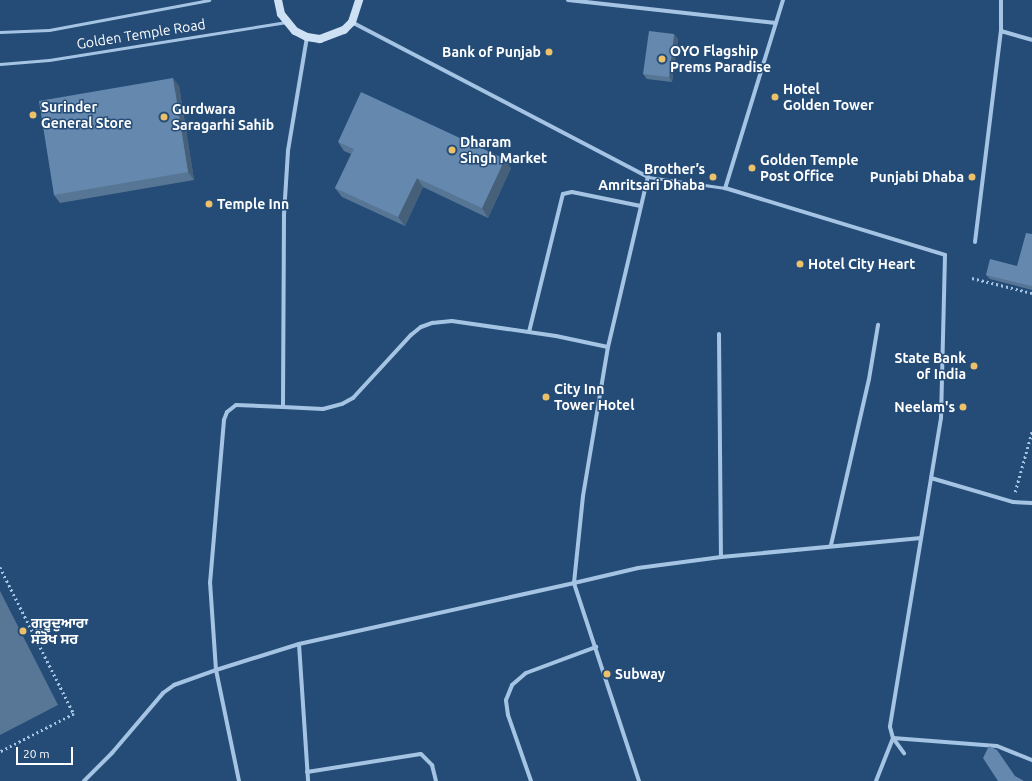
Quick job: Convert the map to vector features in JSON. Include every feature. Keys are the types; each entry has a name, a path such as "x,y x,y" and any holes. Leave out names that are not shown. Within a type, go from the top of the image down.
{"street":[{"path":"278,0 285,22 295,31 307,37 333,36 352,22 359,0"},
{"path":"568,0 776,23"},
{"path":"784,0 725,188 945,255 941,418 890,727 893,738 904,753"},
{"path":"975,242 1001,31 1001,0"},
{"path":"352,22 648,177 608,347 583,496 574,584 639,781"},
{"path":"1001,31 1032,40"},
{"path":"283,407 284,214 288,151 307,37"},
{"path":"529,332 562,194 572,192 641,206"},
{"path":"239,781 216,670 210,582 224,420 227,412 236,405 323,409 342,404 353,398 411,335 421,327 432,323 452,321 529,332 608,347"},
{"path":"831,545 869,379 878,325"},
{"path":"719,334 721,556"},
{"path":"931,478 1013,502 1032,503"},
{"path":"84,781 112,753 163,693 174,686 216,670 299,644 574,584 638,568 721,556 921,538"},
{"path":"299,644 308,781"},
{"path":"532,781 508,715 506,700 512,684 526,673 596,647"},
{"path":"893,738 997,746 1032,760"},
{"path":"876,781 893,738"},
{"path":"307,772 421,754 432,764 436,781"}],"lane":[{"name":"Golden Temple Road","path":"0,32 49,30 209,0"},
{"name":"Golden Temple Road","path":"0,64 49,60 285,22"},
{"path":"648,177 725,188"}],"path":[{"path":"972,278 1032,293"},
{"path":"1015,494 1032,431"},
{"path":"0,567 74,714 0,752"}],"water":[{"path":"0,591 58,705 0,735"}],"building":[{"name":"OYO Flagship Prems Paradise","path":"649,31 674,34 669,77 643,74"},
{"path":"173,78 188,172 54,195 39,101"},
{"path":"361,92 505,159 482,208 417,178 398,217 335,188 354,149 338,142"},
{"path":"1026,233 1032,234 1032,286 986,275 990,259 1017,266"},
{"path":"989,746 997,750 1015,776 1024,781 998,781 983,758"}],"place":[{"name":"Bank of Punjab","path":"549,52"},
{"name":"OYO Flagship Prems Paradise","path":"662,59"},
{"name":"Hotel Golden Tower","path":"775,97"},
{"name":"Surinder General Store","path":"33,115"},
{"name":"Gurdwara Saragarhi Sahib","path":"164,117"},
{"name":"Dharam Singh Market","path":"452,150"},
{"name":"Golden Temple Post Office","path":"752,168"},
{"name":"Brother’s Amritsari Dhaba","path":"713,177"},
{"name":"Punjabi Dhaba","path":"972,177"},
{"name":"Temple Inn","path":"209,204"},
{"name":"Hotel City Heart","path":"800,264"},
{"name":"State Bank of India","path":"974,366"},
{"name":"City Inn Tower Hotel","path":"546,397"},
{"name":"Neelam's","path":"963,407"},
{"name":"ਗੁਰੂਦੁਆਰਾ ਸੰਤੋਖ ਸਰ","path":"23,631"},
{"name":"Subway","path":"607,674"}]}
